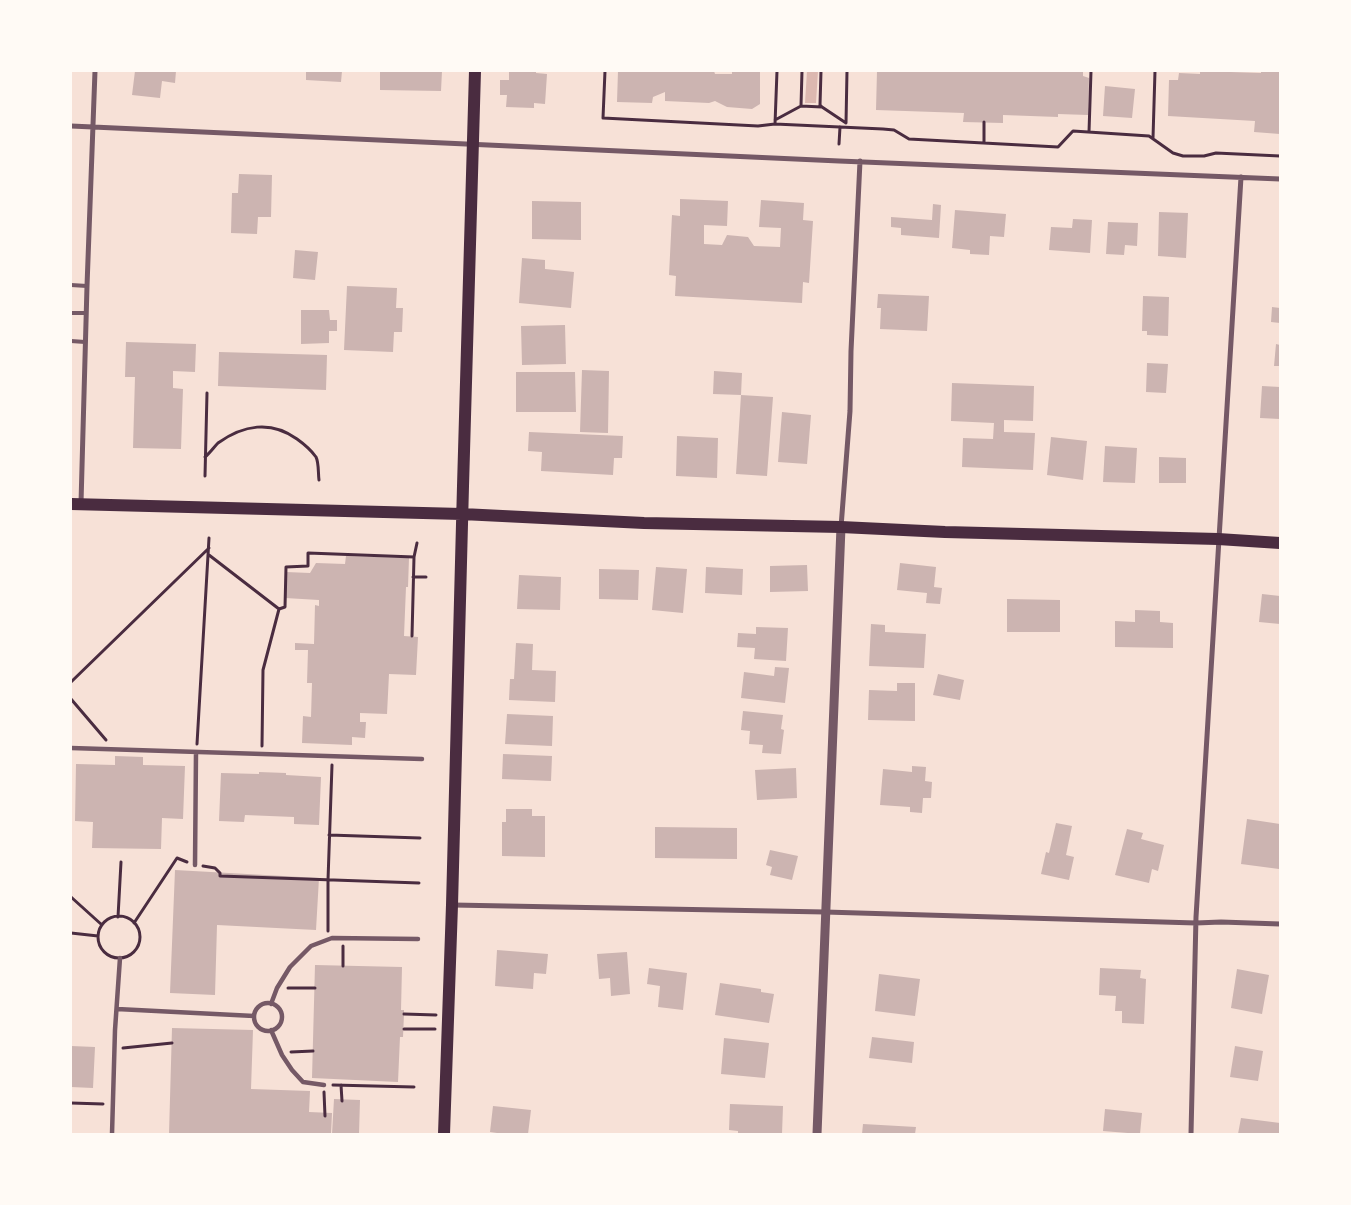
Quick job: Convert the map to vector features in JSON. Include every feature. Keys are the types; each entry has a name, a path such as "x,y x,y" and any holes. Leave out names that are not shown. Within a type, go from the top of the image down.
{"main road":[{"path":"444,1134 475,71"},
{"path":"76,504 462,514 644,523 841,527 945,532 1218,539 1280,543"}],"street":[{"path":"76,504 85,342 95,71"},
{"path":"71,126 1280,179"},
{"path":"817,1134 841,527 850,411 860,161"},
{"path":"1191,1134 1196,923 1241,178"},
{"path":"71,748 422,759"},
{"path":"195,865 196,752"},
{"path":"452,905 825,912 1280,924"},
{"path":"271,1004 277,988 290,967 311,946 332,938 418,938"},
{"path":"112,1134 116,1009 120,958"},
{"path":"264,1003 271,1004 279,1009 282,1017 279,1025 272,1030 263,1030 256,1024 255,1012 264,1003"},
{"path":"116,1009 254,1016"},
{"path":"272,1030 280,1052 303,1082 324,1085"}],"lane":[{"path":"71,285 87,286"},
{"path":"71,312 86,313"},
{"path":"71,341 85,342"}],"path":[{"path":"605,71 603,118 758,126 775,122 840,127 846,125 894,130 910,139 1058,147 1073,131 1149,136 1173,153 1183,156 1204,156 1216,153 1280,156"},
{"path":"775,122 777,71"},
{"path":"801,106 802,71"},
{"path":"821,71 820,105 846,125"},
{"path":"846,125 847,71"},
{"path":"1089,132 1091,71"},
{"path":"1153,139 1155,71"},
{"path":"775,122 801,106 822,107"},
{"path":"984,122 984,143"},
{"path":"839,144 840,127"},
{"path":"205,476 207,394"},
{"path":"205,457 217,444 232,435 254,426 270,426 288,433 305,445 316,458 319,480"},
{"path":"196,752 209,538"},
{"path":"412,636 414,557 417,543"},
{"path":"71,682 209,548"},
{"path":"279,609 285,607 286,567 308,566 308,553 414,557"},
{"path":"208,555 279,609"},
{"path":"414,578 426,577"},
{"path":"262,754 263,670 279,609"},
{"path":"71,699 114,749"},
{"path":"328,939 332,756"},
{"path":"329,835 420,838"},
{"path":"134,923 177,858"},
{"path":"118,917 121,862"},
{"path":"220,876 419,883"},
{"path":"71,897 102,925"},
{"path":"112,917 118,917 134,923 139,935 139,942 132,953 120,958 107,954 102,949 98,936 102,925 112,917"},
{"path":"71,933 98,936"},
{"path":"342,966 343,938"},
{"path":"277,988 315,988"},
{"path":"404,1014 416,1014"},
{"path":"404,1029 416,1028"},
{"path":"115,1049 172,1043"},
{"path":"280,1052 313,1051"},
{"path":"325,1116 324,1085 414,1087"},
{"path":"341,1085 342,1100"},
{"path":"71,1103 113,1105"}],"shaded area":[{"path":"807,71 818,71 816,103 805,103"}],"building":[{"path":"135,71 176,71 175,83 162,81 160,98 132,95"},
{"path":"306,71 342,71 341,82 306,80"},
{"path":"380,71 442,71 441,91 380,90"},
{"path":"509,71 536,71 536,73 547,74 545,104 534,103 534,108 506,107 507,95 500,95 500,80 509,80"},
{"path":"618,71 714,71 715,74 732,74 732,71 760,71 760,104 752,109 727,107 715,101 709,103 665,101 665,92 653,97 652,103 617,102"},
{"path":"877,71 1083,71 1083,76 1089,78 1088,115 1058,114 1058,117 1003,115 1003,123 963,122 964,113 876,110"},
{"path":"1200,71 1261,73 1261,71 1280,71 1280,134 1254,132 1255,121 1168,116 1169,80 1178,80 1179,73 1200,74"},
{"path":"1105,86 1135,89 1132,118 1103,116"},
{"path":"239,174 272,175 271,217 258,217 257,234 231,233 232,193 238,193"},
{"path":"680,199 728,201 727,226 704,225 704,244 722,245 727,235 748,237 754,246 780,247 781,228 759,227 761,200 804,203 803,220 813,221 809,283 803,282 802,303 675,296 676,276 669,275 672,215 680,216"},
{"path":"532,201 581,202 581,240 532,239"},
{"path":"933,204 941,205 939,238 901,235 901,228 891,227 891,217 932,220"},
{"path":"955,210 1006,214 1004,237 990,236 989,255 970,254 970,250 952,248"},
{"path":"1159,212 1188,213 1186,258 1158,256"},
{"path":"1073,219 1092,220 1090,253 1049,250 1051,227 1072,228"},
{"path":"1108,222 1138,223 1137,246 1125,245 1124,255 1106,254"},
{"path":"295,250 318,252 315,280 293,278"},
{"path":"522,258 545,260 545,269 574,272 571,308 519,303"},
{"path":"347,286 397,288 396,308 403,308 402,332 394,332 393,352 344,350"},
{"path":"878,294 929,296 927,331 880,329 881,308 877,308"},
{"path":"1143,296 1169,297 1168,336 1147,335 1147,331 1142,331"},
{"path":"1272,307 1280,308 1280,323 1271,322"},
{"path":"301,310 329,310 330,320 337,320 337,331 329,331 329,343 301,344"},
{"path":"565,325 566,364 522,365 521,326"},
{"path":"126,342 196,344 195,372 173,371 173,388 183,389 181,449 133,448 135,377 125,377"},
{"path":"1276,344 1280,345 1280,366 1274,366"},
{"path":"219,352 327,355 326,390 218,386"},
{"path":"1147,363 1168,364 1166,393 1146,392"},
{"path":"582,370 609,371 608,433 580,432"},
{"path":"714,371 742,373 741,395 713,394"},
{"path":"516,372 575,372 576,412 516,412"},
{"path":"952,383 1034,386 1033,421 1004,420 1004,432 1035,433 1033,470 962,467 963,438 993,439 994,423 951,421"},
{"path":"1262,386 1280,387 1280,419 1260,418"},
{"path":"741,395 773,397 767,476 736,474"},
{"path":"782,412 811,415 807,464 778,462"},
{"path":"529,432 623,436 622,458 614,458 613,475 541,471 542,452 528,451"},
{"path":"677,436 718,438 717,478 676,476"},
{"path":"1051,437 1087,441 1083,480 1047,475"},
{"path":"1105,446 1137,448 1135,483 1103,482"},
{"path":"1159,457 1186,458 1186,483 1159,483"},
{"path":"346,556 409,558 404,636 418,637 416,675 389,674 387,714 360,713 360,722 366,722 365,738 352,737 352,745 302,743 303,716 311,717 312,683 307,683 308,650 295,650 295,643 314,644 315,605 319,606 319,600 285,598 286,572 310,573 316,563 345,564"},
{"path":"900,563 936,567 934,587 942,588 940,604 926,603 927,593 897,590"},
{"path":"807,565 808,591 770,592 770,566"},
{"path":"656,567 687,569 683,613 652,610"},
{"path":"706,567 743,569 742,595 705,593"},
{"path":"599,569 639,570 638,600 599,599"},
{"path":"519,575 561,577 560,610 517,609"},
{"path":"1262,594 1280,596 1280,624 1259,622"},
{"path":"1007,599 1060,600 1060,632 1007,632"},
{"path":"1135,610 1160,611 1160,622 1173,623 1173,648 1115,647 1115,621 1135,622"},
{"path":"871,624 885,625 885,632 926,634 924,668 869,666"},
{"path":"756,627 788,628 786,661 754,659 755,648 737,647 738,633 756,634"},
{"path":"516,643 533,644 532,670 556,671 555,702 509,700 510,679 514,679"},
{"path":"775,667 789,668 785,703 741,698 744,672 774,676"},
{"path":"938,674 964,680 960,700 933,695"},
{"path":"897,683 915,683 915,721 868,720 869,690 897,691"},
{"path":"743,711 783,715 781,729 784,730 781,754 762,753 763,745 749,744 750,731 741,730"},
{"path":"507,714 553,716 552,746 505,744"},
{"path":"503,754 552,756 551,781 502,779"},
{"path":"115,756 143,757 143,765 185,766 183,819 162,818 161,849 92,848 93,822 75,821 76,764 115,765"},
{"path":"912,766 926,767 925,781 932,782 931,798 923,798 922,813 910,812 910,807 880,805 883,769 912,772"},
{"path":"796,768 797,798 757,800 755,770"},
{"path":"259,772 321,777 319,825 294,824 294,817 245,815 244,822 219,821 221,773 259,774"},
{"path":"506,809 532,809 532,816 545,816 545,857 502,856 502,822 506,822"},
{"path":"1247,819 1280,824 1279,869 1241,864"},
{"path":"1056,823 1072,826 1066,855 1074,857 1069,880 1041,874 1046,852 1049,853"},
{"path":"655,827 737,828 737,859 655,858"},
{"path":"1127,829 1143,833 1141,839 1164,845 1158,871 1152,869 1149,883 1115,875"},
{"path":"770,850 798,856 792,880 770,875 772,867 766,865"},
{"path":"175,870 319,878 316,930 217,925 215,995 170,993"},
{"path":"497,950 548,954 546,974 534,973 533,989 495,986"},
{"path":"627,952 630,994 611,996 610,978 599,979 597,954"},
{"path":"315,965 402,967 401,1010 404,1010 404,1014 403,1037 400,1037 398,1082 312,1078"},
{"path":"649,968 687,973 683,1010 658,1007 660,986 647,984"},
{"path":"1100,968 1141,970 1140,978 1146,979 1144,1024 1122,1023 1122,1011 1115,1011 1116,996 1099,995"},
{"path":"1237,969 1269,975 1262,1014 1231,1008"},
{"path":"879,974 920,979 915,1016 875,1011"},
{"path":"720,983 761,989 761,992 774,994 769,1023 715,1015"},
{"path":"172,1028 253,1030 251,1089 310,1091 309,1112 332,1113 331,1134 169,1134"},
{"path":"872,1037 914,1042 912,1063 869,1058"},
{"path":"724,1038 769,1043 765,1078 721,1074"},
{"path":"71,1046 95,1047 93,1088 71,1087"},
{"path":"1235,1046 1263,1051 1258,1081 1230,1077"},
{"path":"334,1099 360,1100 359,1134 332,1134"},
{"path":"730,1104 783,1106 782,1134 738,1134 738,1131 729,1130"},
{"path":"493,1106 531,1110 528,1134 490,1132"},
{"path":"1105,1109 1142,1113 1140,1134 1103,1131"},
{"path":"1241,1118 1280,1123 1280,1134 1238,1134"},
{"path":"863,1124 916,1127 915,1134 862,1134"}]}
